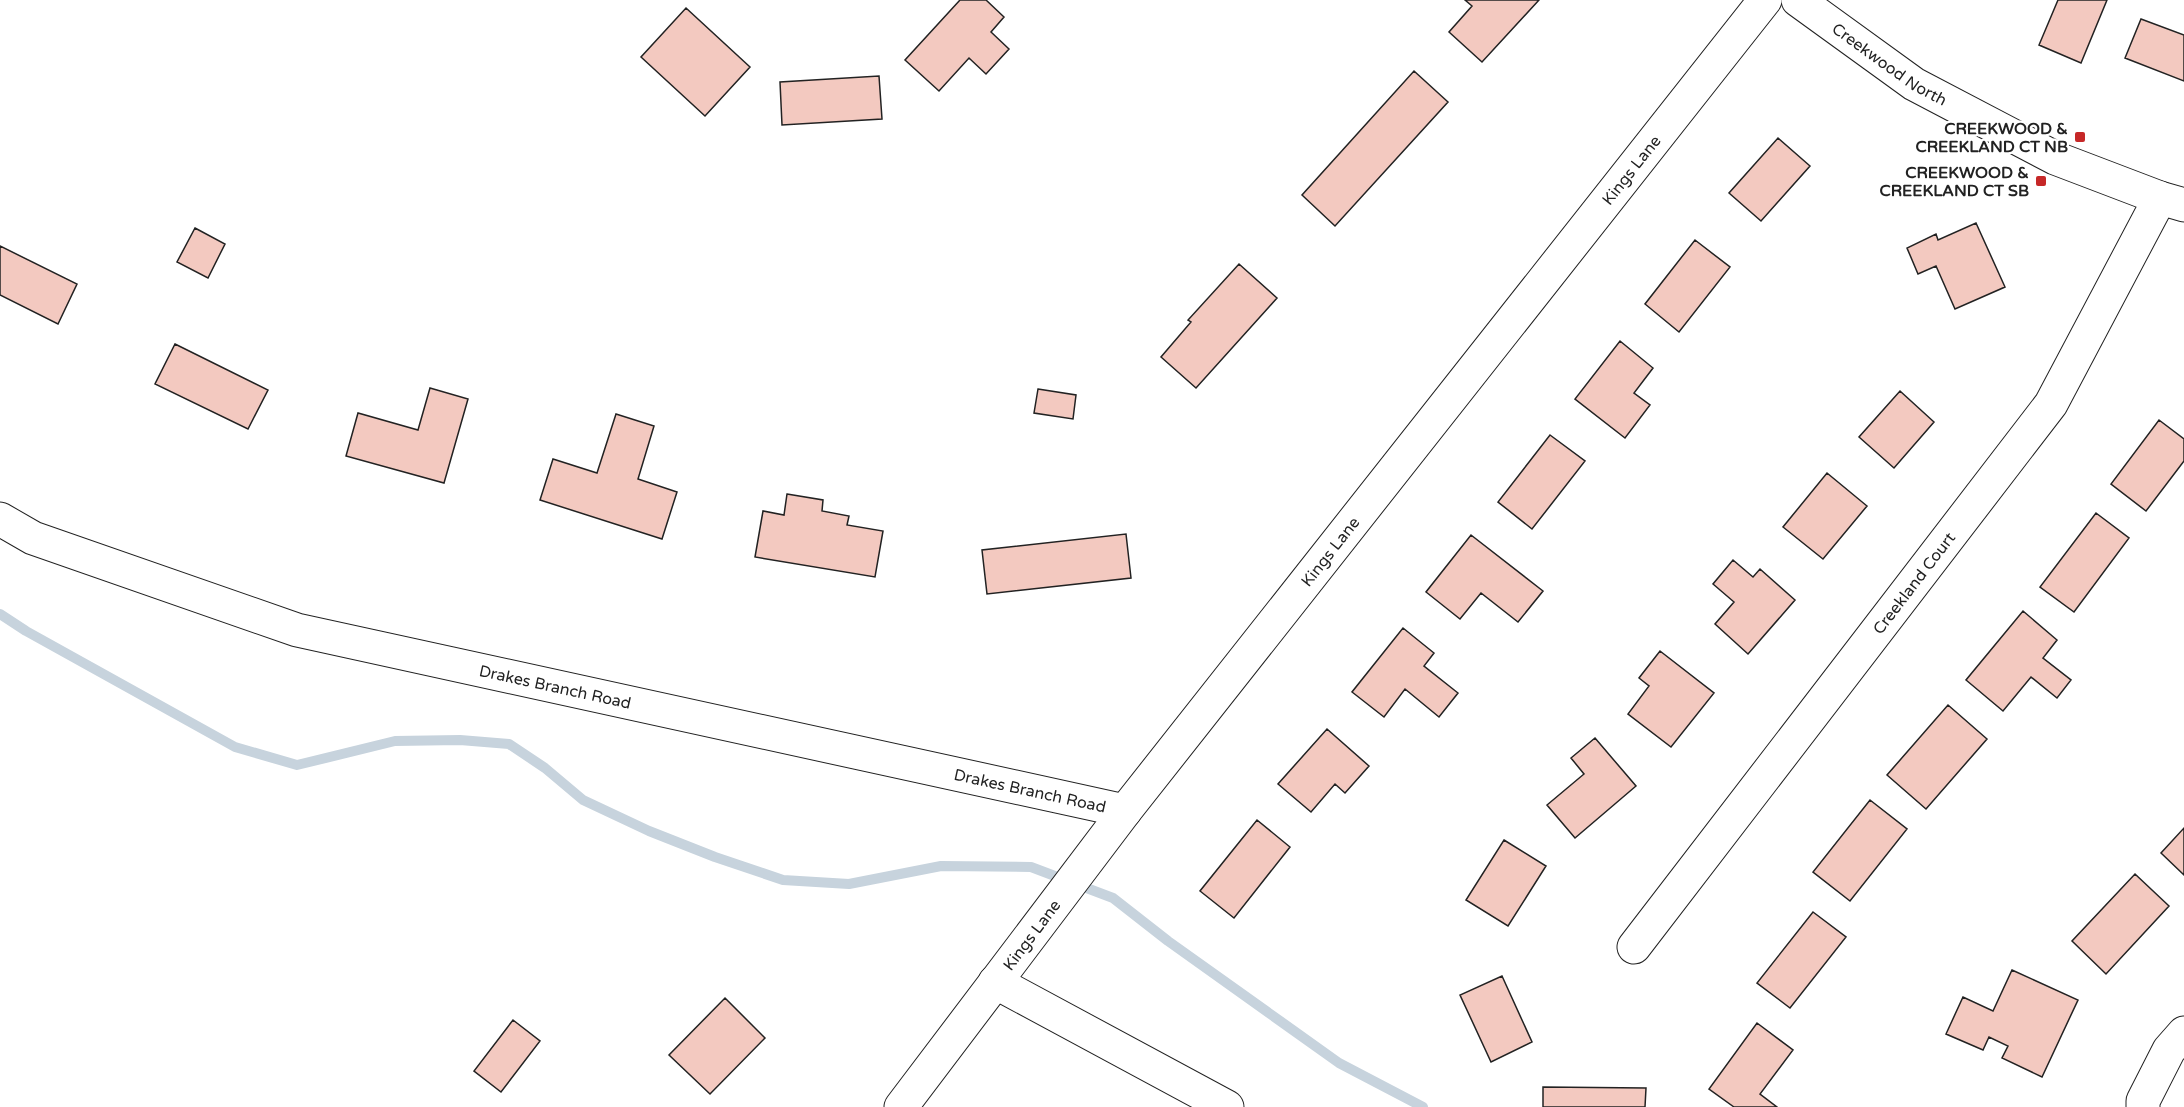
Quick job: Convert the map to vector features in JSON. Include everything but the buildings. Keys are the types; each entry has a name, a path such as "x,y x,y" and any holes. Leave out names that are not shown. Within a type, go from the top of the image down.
{"street":[{"name":"Kings Lane","path":"901,1107 1125,811 1765,0"},
{"name":"Creekwood North","path":"1798,0 1914,84 2055,158 2172,202"},
{"name":"Creekland Court","path":"1634,947 2051,404 2172,202"},
{"name":"Drakes Branch Road","path":"0,519 33,538 297,630 1125,811"},
{"path":"995,982 1227,1107"},
{"path":"2143,1107 2143,1101 2169,1050 2184,1033"}],"waterway":[{"path":"0,614 26,631 235,747 297,765 395,741 460,740 509,744 545,768 583,800 649,831 783,880 849,884 941,866 1031,867 1113,898 1168,941 1339,1063 1423,1107"}],"place":[{"name":"CREEKWOOD & CREEKLAND CT NB","path":"2080,137"},
{"name":"CREEKWOOD & CREEKLAND CT SB","path":"2041,181"}]}
